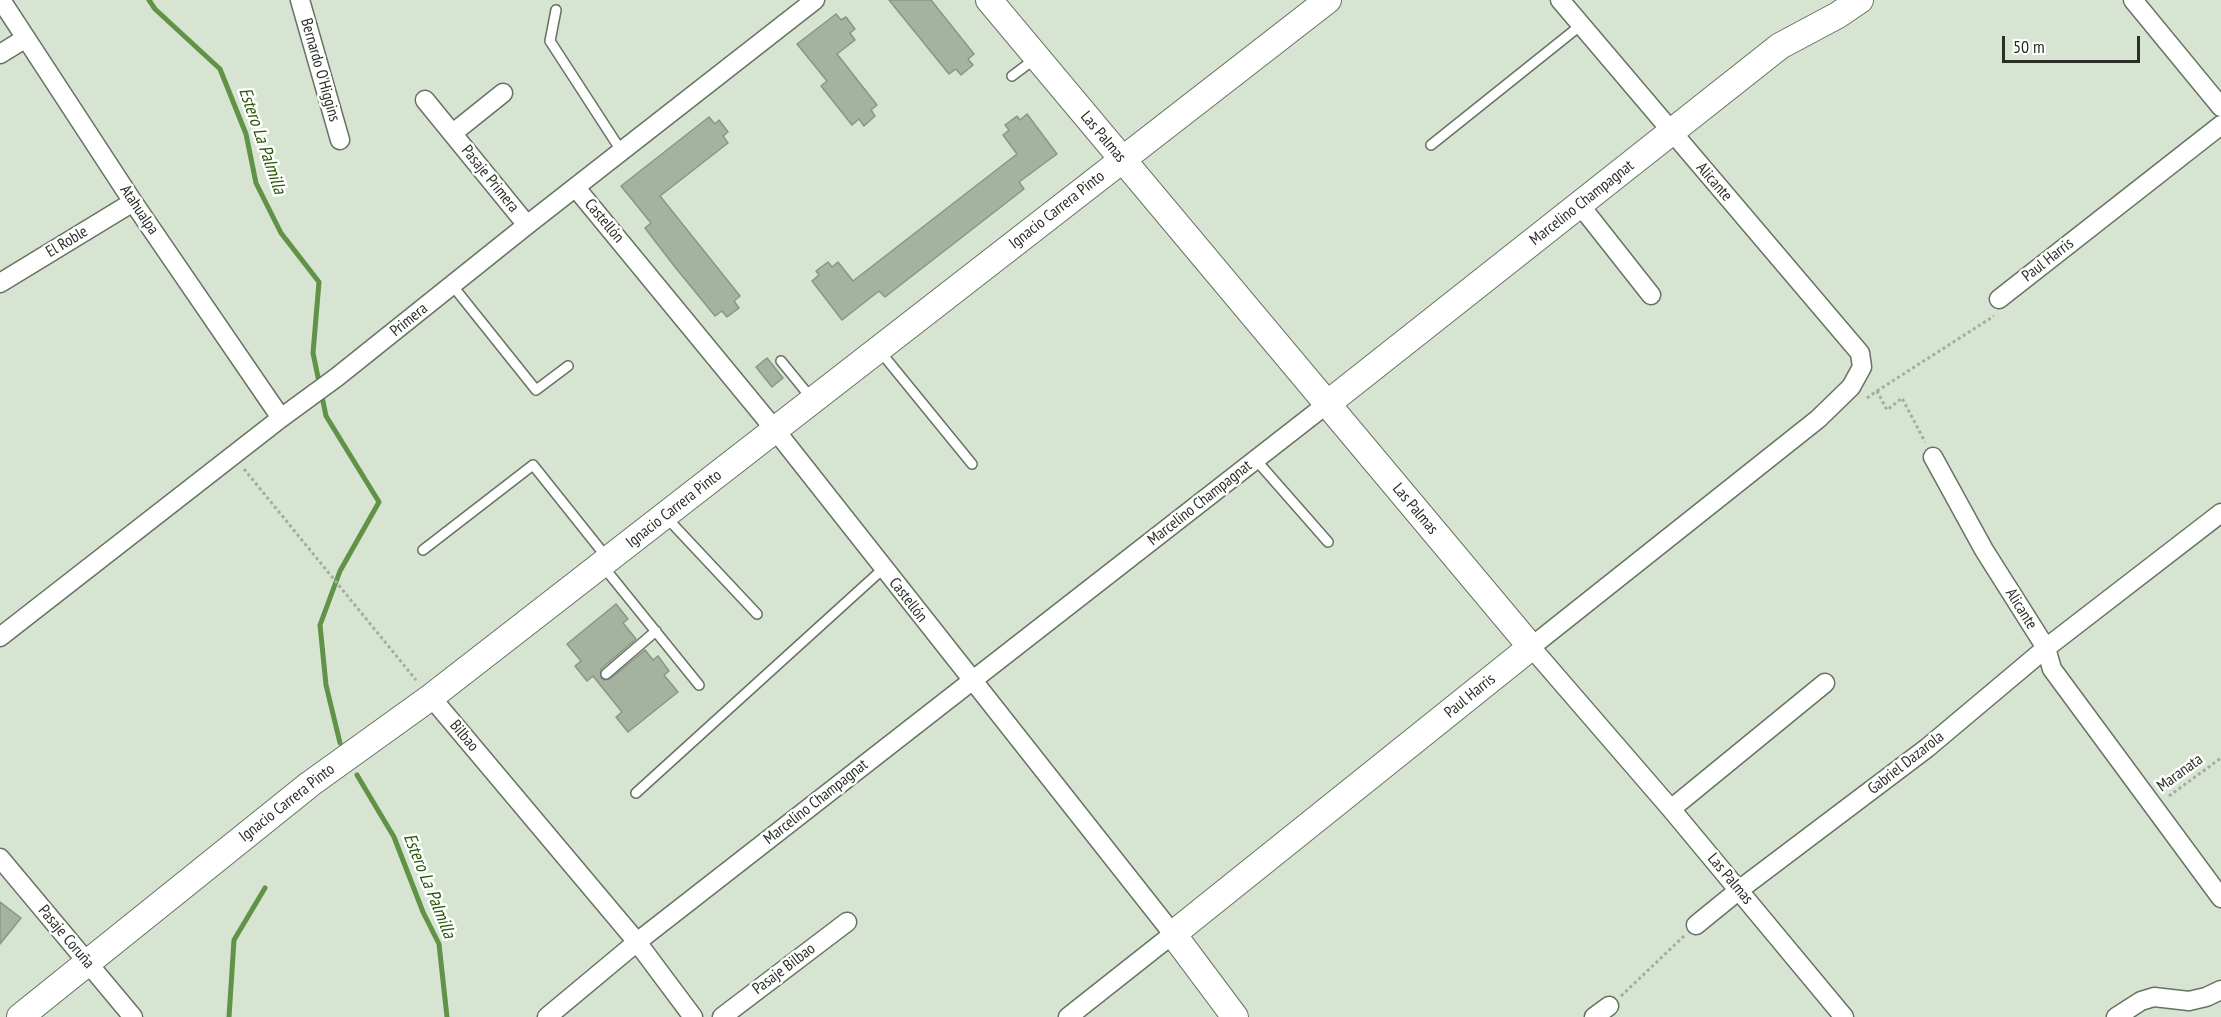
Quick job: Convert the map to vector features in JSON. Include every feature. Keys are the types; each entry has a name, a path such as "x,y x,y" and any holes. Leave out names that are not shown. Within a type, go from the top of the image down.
{"street":[{"name":"Atahualpa","path":"1,0 134,202 281,418"},
{"name":"Bernardo O'Higgins","path":"300,0 340,140"},
{"name":"Primera","path":"0,637 281,418 304,403 814,0"},
{"name":"Las Palmas","path":"988,0 1844,1017"},
{"name":"Ignacio Carrera Pinto","path":"20,1017 310,784 431,697 1328,0"},
{"name":"Alicante","path":"1560,0 1860,353 1862,367"},
{"name":"Marcelino Champagnat","path":"547,1017 637,942 1328,404 1780,46 1838,15 1860,0"},
{"path":"2133,0 2221,107"},
{"path":"0,54 26,38"},
{"name":"Pasaje Primera","path":"453,133 503,93"},
{"name":"Pasaje Primera","path":"426,100 527,225"},
{"name":"Paul Harris","path":"2000,299 2221,125"},
{"name":"Castellón","path":"576,188 776,431 1173,934 1235,1017"},
{"name":"El Roble","path":"0,283 134,202"},
{"path":"1580,205 1651,295"},
{"name":"Paul Harris","path":"1068,1017 1818,419 1851,387 1862,367"},
{"name":"Alicante","path":"1933,458 1984,550 2046,648 2052,669 2221,898"},
{"name":"Gabriel Dazarola","path":"1696,925 1927,748 2046,648 2221,513"},
{"path":"1671,809 1825,682"},
{"name":"Bilbao","path":"431,697 637,942 693,1017"},
{"name":"Pasaje Coruña","path":"0,858 133,1017"},
{"name":"Pasaje Bilbao","path":"722,1017 847,922"},
{"path":"2128,1014 2154,997 2189,1001 2221,990"},
{"path":"1594,1017 1609,1006"}],"lane":[{"path":"556,10 550,41 622,152"},
{"path":"1431,145 1581,25"},
{"path":"1012,76 1036,58"},
{"path":"452,285 536,390 568,366"},
{"path":"879,350 972,464"},
{"path":"781,362 814,401"},
{"path":"1256,460 1328,542"},
{"path":"423,550 533,465 656,632 699,685"},
{"path":"665,516 758,614"},
{"path":"636,794 884,568"},
{"path":"606,674 656,632"}],"path":[{"path":"1858,404 1994,316 2000,299"},
{"path":"1877,391 1887,410 1902,398 1933,458"},
{"path":"233,456 431,697"},
{"name":"Maranata","path":"2153,808 2221,758"},
{"path":"1609,1006 1696,925"}],"building":[{"path":"889,0 931,0 974,54 968,59 973,65 961,75 956,69 949,74"},
{"path":"836,14 841,20 846,17 855,29 850,33 855,40 837,54 877,105 871,110 875,116 864,126 859,119 852,125 821,86 827,81 797,44"},
{"path":"1027,114 1057,154 1019,182 1024,189 885,297 879,291 842,320 812,281 819,275 816,271 828,262 832,267 838,262 853,281 1017,154 1003,135 1009,130 1005,125 1017,116 1020,120"},
{"path":"709,117 715,124 719,120 728,132 723,136 728,143 660,196 740,296 734,301 739,308 727,317 722,311 715,316 675,267 645,228 651,223 621,186"},
{"path":"767,358 783,378 772,387 756,367"},
{"path":"616,604 628,619 623,623 636,639 601,669 601,678 610,679 645,650 653,660 658,656 669,671 664,675 678,692 628,732 616,717 622,712 593,676 587,681 575,666 581,661 567,644"},
{"path":"0,902 21,918 0,944"}],"waterway":[{"name":"Estero La Palmilla","path":"149,0 155,9 220,69 246,134 256,183 281,233 319,282 313,353 326,416 379,502 340,571 320,625 326,685 340,743"},
{"name":"Estero La Palmilla","path":"357,775 394,837 423,912 439,944 447,1017"},
{"path":"229,1017 234,940 265,888"}]}
